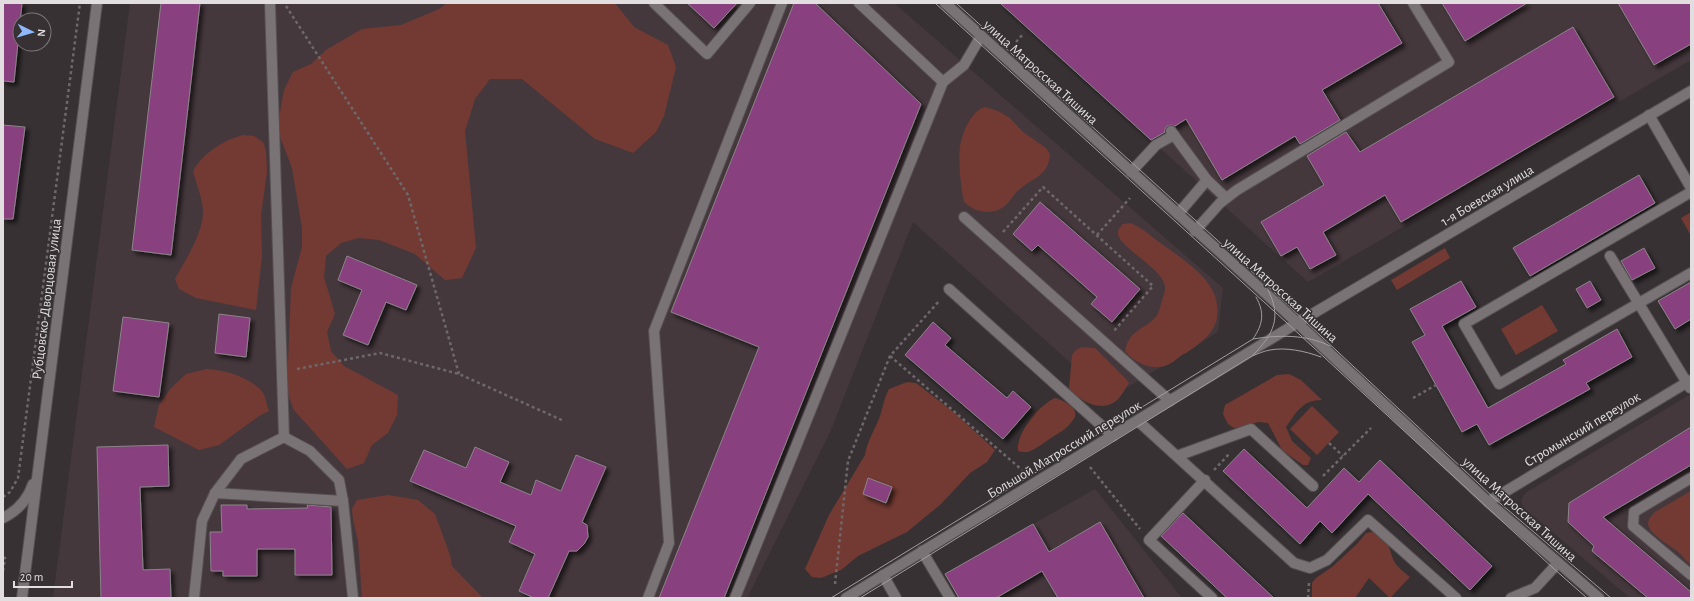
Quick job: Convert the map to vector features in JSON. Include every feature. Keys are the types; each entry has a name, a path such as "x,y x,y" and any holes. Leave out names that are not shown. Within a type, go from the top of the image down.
{"street":[{"name":"Рубцовско-Дворцовая улица","path":"22,598 97,3"},
{"path":"270,3 284,437"},
{"path":"654,3 707,54 750,3"},
{"path":"648,598 669,543 654,331 782,3"},
{"path":"859,3 943,82"},
{"name":"улица Матросская Тишина","path":"944,3 1297,323 1488,502 1599,598"},
{"path":"1196,231 1226,198 1237,190 1449,62 1413,3"},
{"path":"735,598 943,82 964,65 981,36"},
{"name":"1-я Боевская улица","path":"1297,323 1691,91"},
{"path":"1649,115 1691,188"},
{"path":"1131,172 1156,145 1172,133 1207,180 1226,198"},
{"path":"1178,214 1207,180"},
{"path":"1691,192 1464,324 1499,384 1691,273"},
{"path":"964,217 1170,401"},
{"path":"1610,256 1690,384"},
{"path":"949,289 1113,436"},
{"name":"Большой Матросский переулок","path":"851,597 922,551 1297,323"},
{"name":"Стромынский переулок","path":"1488,502 1690,384"},
{"path":"1138,421 1205,480 1294,563 1310,568 1326,560 1368,520 1456,598"},
{"path":"1177,456 1252,429 1313,486"},
{"path":"194,598 202,521 215,493 240,459 284,437"},
{"path":"284,437 310,451 339,480 343,501 353,598"},
{"path":"3,518 19,507 30,492 38,473"},
{"path":"1691,478 1634,512 1633,526 1691,575"},
{"path":"1205,480 1149,540 1212,598"},
{"path":"215,493 343,501"},
{"path":"922,551 950,598"},
{"path":"1511,598 1535,588 1558,563"},
{"path":"883,575 896,598"}],"path":[{"path":"3,496 10,492 18,478 80,3"},
{"path":"284,3 408,195 459,374"},
{"path":"1016,42 1023,34"},
{"path":"993,243 1043,187 1153,286 1104,342"},
{"path":"1097,236 1130,198"},
{"path":"835,584 848,461 890,356 949,289"},
{"path":"281,372 380,353 459,374 564,421"},
{"path":"890,356 1022,470"},
{"path":"1414,398 1436,384"},
{"path":"1313,486 1371,428"},
{"path":"1329,443 1343,456"},
{"path":"1090,467 1149,540"},
{"path":"3,558 5,558 3,571"}],"shaded area":[{"path":"130,3 894,3 1223,288 1218,332 1110,398 913,222 831,430 747,598 53,598"},
{"path":"447,3 615,3 634,27 668,45 676,67 664,116 656,132 633,153 595,139 522,79 490,79 475,99 465,131 476,248 462,278 445,280 415,254 379,240 359,238 341,243 326,256 324,277 335,314 327,332 331,351 344,366 398,395 397,415 388,433 372,445 364,463 347,469 293,409 287,390 291,288 302,247 302,228 292,168 277,129 284,90 293,72 311,64 326,50 362,29 401,25 439,9"},
{"path":"1000,3 1691,3 1691,60 1308,282"},
{"path":"985,107 998,111 1010,118 1023,132 1046,148 1050,154 1047,167 1040,175 1019,190 1002,208 992,212 977,210 964,202 959,159 961,141 968,123 975,113"},
{"path":"244,135 254,136 263,142 266,151 267,172 261,215 262,256 256,310 196,298 179,289 175,279 189,255 197,237 202,219 203,210 193,171 203,158 222,143"},
{"path":"1691,212 1691,236 1681,218"},
{"path":"1131,223 1145,231 1194,268 1207,282 1215,296 1217,315 1216,323 1212,330 1194,348 1173,362 1160,367 1141,364 1125,351 1133,334 1156,316 1165,292 1165,286 1157,272 1120,239 1118,234 1119,228 1123,224"},
{"path":"1445,248 1450,258 1397,290 1391,280"},
{"path":"1542,305 1558,331 1516,355 1501,329"},
{"path":"1082,347 1095,348 1129,383 1116,401 1104,406 1097,406 1079,398 1069,389 1072,355 1076,350"},
{"path":"207,369 237,375 258,387 265,397 269,411 259,416 219,445 199,450 154,427 159,405 171,388 186,374"},
{"path":"1289,374 1301,380 1322,400 1309,402 1301,408 1286,427 1292,441 1311,458 1308,465 1303,465 1282,450 1268,423 1258,422 1244,427 1234,428 1228,424 1223,414 1225,405 1277,375"},
{"path":"907,382 916,383 956,414 995,450 987,462 970,473 941,504 907,532 858,556 841,570 821,578 812,577 805,569 829,515 865,455 869,440 880,416 887,392 889,389"},
{"path":"1691,394 1691,598 1630,598 1523,507 1521,500 1525,493"},
{"path":"1055,398 1067,403 1073,409 1075,416 1073,420 1063,430 1036,448 1027,452 1018,451 1018,444 1021,436 1030,420 1042,407"},
{"path":"1312,406 1339,432 1317,455 1290,429"},
{"path":"1095,489 1182,598 950,598 956,594 945,574"},
{"path":"1691,491 1691,565 1677,551 1655,535 1648,523 1655,512"},
{"path":"388,495 418,500 435,514 450,555 452,566 483,598 362,598 358,541 352,509 357,500"},
{"path":"1373,532 1386,541 1395,563 1410,577 1390,598 1369,578 1355,598 1312,598 1312,583 1316,578 1332,567 1357,544 1366,533"}],"building":[{"path":"3,3 22,3 21,12 12,12 12,52 17,52 14,82 3,81"},
{"path":"161,3 200,3 171,255 132,250"},
{"path":"687,3 737,3 714,28"},
{"path":"794,3 815,3 921,104 724,598 659,598 759,347 671,312"},
{"path":"1000,3 1378,3 1402,43 1322,90 1340,120 1300,144 1295,136 1222,180 1186,119 1175,126 1167,126 1165,132 1151,140"},
{"path":"1442,3 1527,3 1465,41"},
{"path":"1618,3 1691,3 1691,44 1654,65"},
{"path":"1573,27 1614,97 1401,222 1385,195 1323,232 1336,255 1310,269 1297,247 1281,256 1261,222 1324,185 1307,156 1346,132 1360,152"},
{"path":"3,125 25,127 13,219 3,219"},
{"path":"1639,175 1655,203 1530,276 1513,248"},
{"path":"1040,202 1140,289 1112,322 1091,304 1097,297 1038,245 1032,251 1013,234"},
{"path":"1644,248 1655,268 1632,280 1621,261"},
{"path":"347,256 417,285 406,310 386,302 368,345 343,335 362,290 338,280"},
{"path":"1461,281 1476,307 1442,326 1488,408 1566,364 1563,360 1617,329 1632,357 1586,383 1590,389 1489,445 1477,424 1462,432 1412,342 1425,335 1410,309"},
{"path":"1590,281 1601,300 1587,308 1576,289"},
{"path":"1691,282 1691,319 1675,329 1658,301"},
{"path":"219,314 250,318 246,357 215,353"},
{"path":"123,317 169,323 159,397 113,391"},
{"path":"933,322 951,338 945,345 1007,398 1013,391 1031,407 1003,439 905,355"},
{"path":"1691,427 1691,465 1603,517 1691,592 1691,598 1648,598 1592,551 1594,546 1568,522 1569,503"},
{"path":"168,445 169,486 140,487 143,570 170,569 171,598 101,598 97,447"},
{"path":"475,447 509,462 500,482 531,495 536,480 561,491 576,455 606,467 582,522 587,525 588,537 577,551 569,551 548,598 534,598 519,591 535,554 509,542 516,526 410,481 424,450 466,468"},
{"path":"1244,449 1307,508 1344,468 1359,482 1380,460 1492,566 1470,590 1368,494 1332,533 1320,521 1300,544 1223,471"},
{"path":"868,478 892,487 886,503 863,494"},
{"path":"221,505 247,505 247,509 308,508 307,505 331,507 332,575 295,575 295,549 257,549 257,576 223,576 223,571 211,571 210,532 222,532"},
{"path":"1183,513 1274,598 1227,598 1161,536"},
{"path":"1100,522 1144,598 1058,598 1042,571 996,598 959,598 945,574 1033,524 1049,552"}],"tram line":[{"path":"935,3 1587,598"},
{"path":"956,3 1259,278 1494,498 1611,598"},
{"path":"1253,355 1266,340 1274,325 1275,309 1268,290"},
{"path":"1253,339 1262,318 1261,308 1256,297"},
{"path":"831,598 1253,339 1292,336 1311,339 1330,346"},
{"path":"860,598 1252,356 1268,350 1289,349 1302,351 1321,357"}]}
